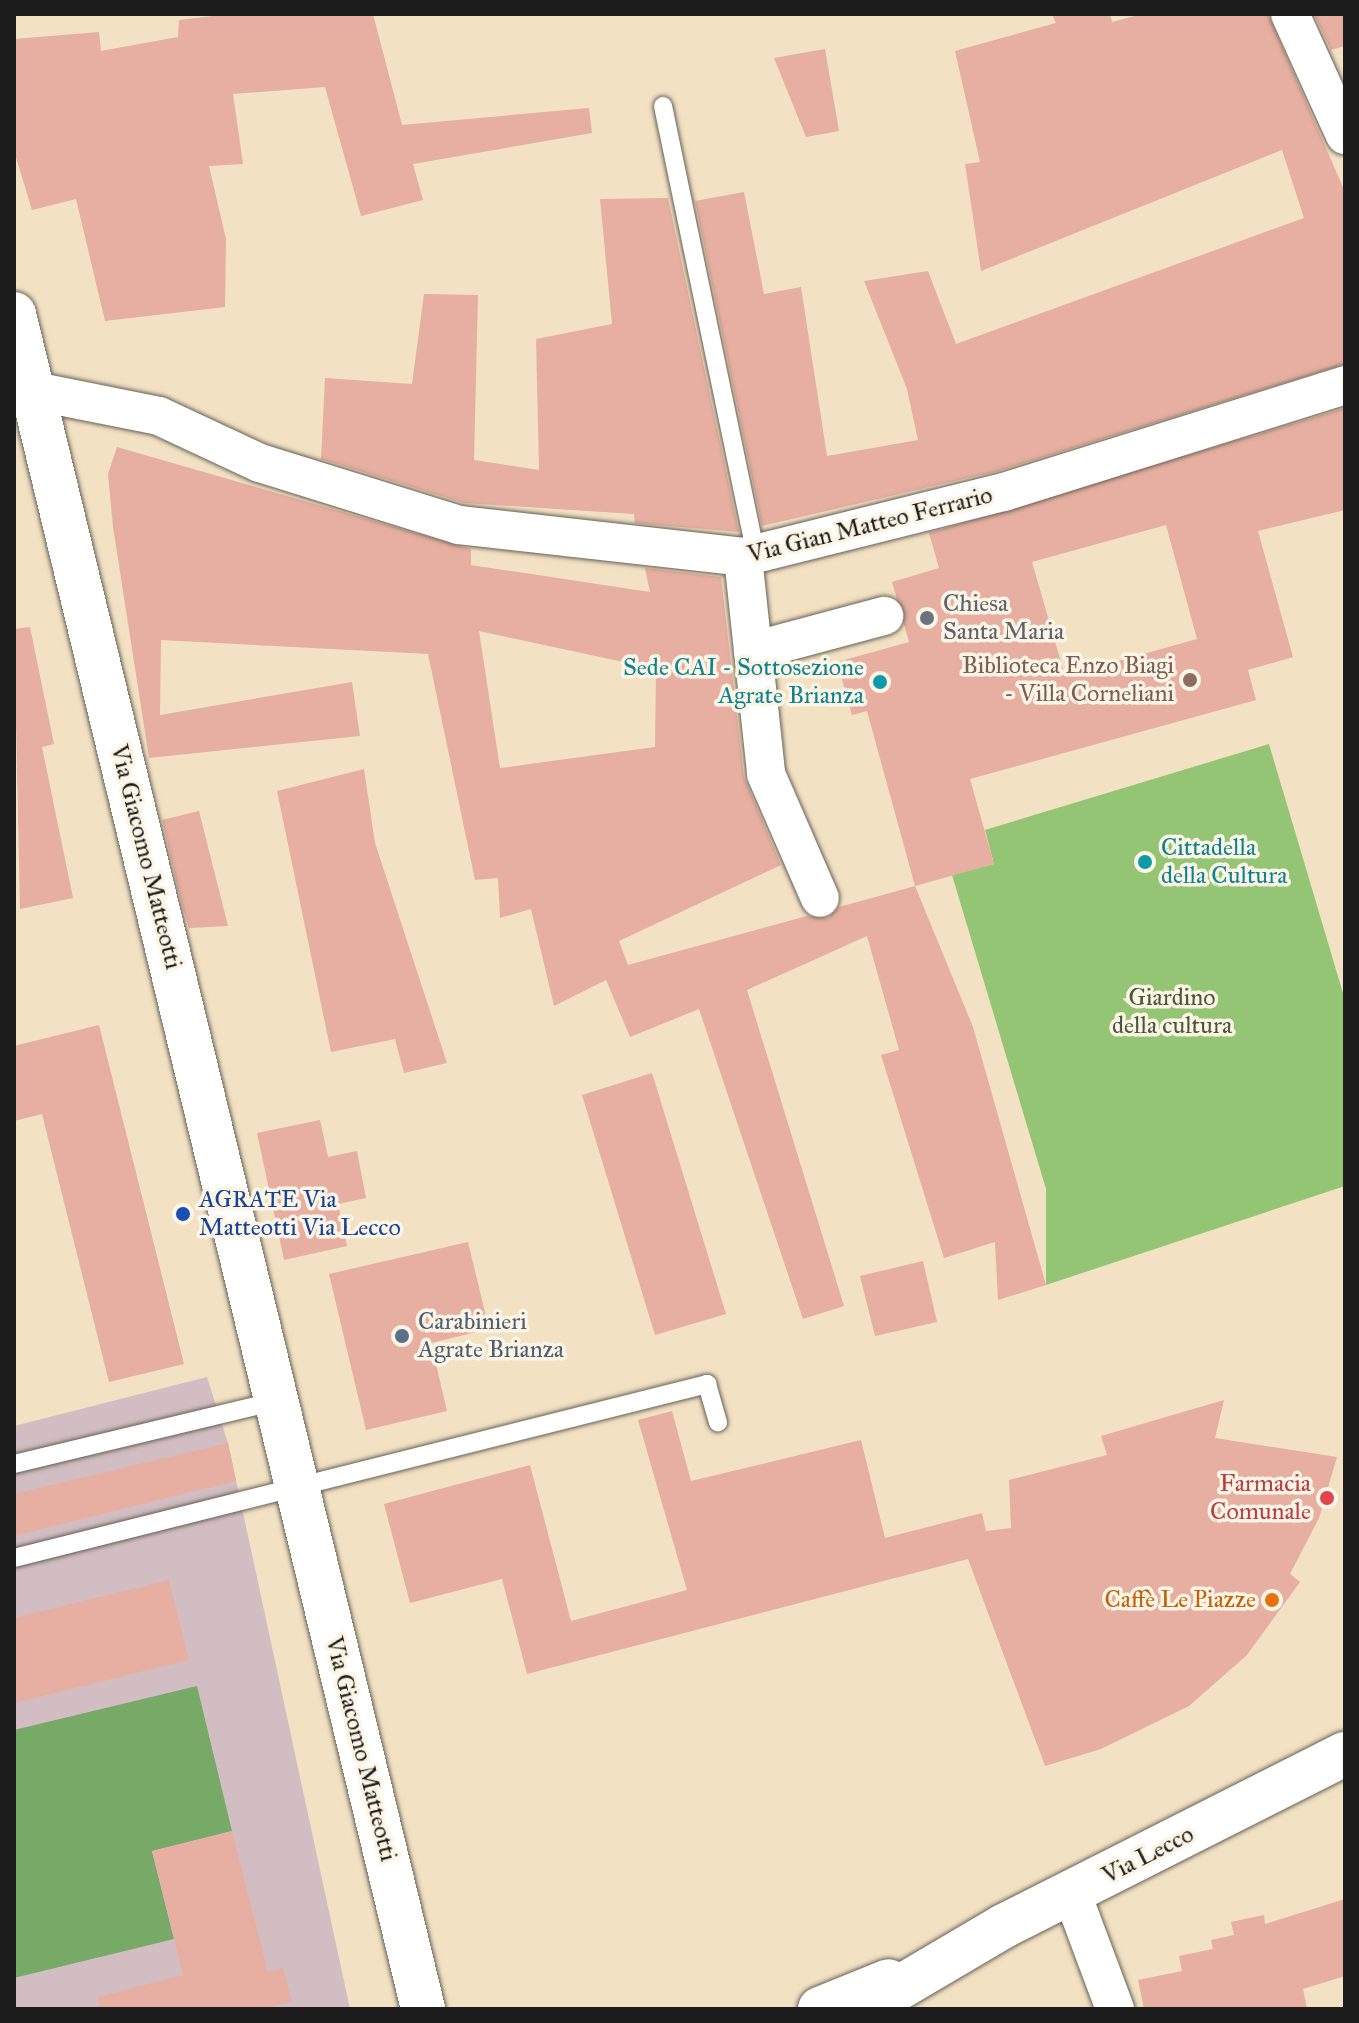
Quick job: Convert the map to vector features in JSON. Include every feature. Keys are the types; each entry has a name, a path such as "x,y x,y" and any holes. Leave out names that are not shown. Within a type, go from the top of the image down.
{"street":[{"path":"1290,14 1345,135"},
{"name":"Via Giacomo Matteotti","path":"14,315 423,2009"},
{"name":"Via Gian Matteo Ferrario","path":"34,391 159,416 260,463 459,525 749,556 1004,492 1345,385"},
{"path":"749,556 753,651 766,774 820,898"},
{"path":"753,651 884,616"},
{"name":"Via Lecco","path":"820,2009 950,1955 1345,1754"},
{"path":"1072,1894 1115,2009"},
{"path":"410,1954 435,2009"},
{"name":"Via Lecco","path":"863,2009 950,1955"}],"lane":[{"path":"663,106 749,556"},
{"path":"14,1558 707,1384 718,1422"},
{"path":"14,1464 277,1401"}],"shaded area":[{"path":"207,1377 228,1443 350,2009 14,2009 14,1426"}],"green space":[{"name":"Giardino della cultura","path":"1269,744 1345,1000 1345,1186 1046,1285 1046,1189 952,875 994,864 985,830"},
{"path":"197,1686 232,1831 152,1851 174,1939 14,1978 14,1730"}],"building":[{"path":"230,14 373,14 402,125 589,108 592,133 413,164 423,200 361,216 325,87 233,94 243,164 209,166 226,239 225,307 105,321 76,199 32,210 14,151 14,39 99,32 101,51 178,37 179,20"},
{"path":"1052,14 1110,14 1112,22 1142,14 1268,14 1345,192 1345,364 998,471 762,526 695,201 744,192 764,294 801,287 827,456 918,440 907,389 864,281 928,271 956,344 1304,218 1282,150 981,271 965,164 980,162 955,51 1056,23"},
{"path":"1314,14 1345,14 1345,46 1331,50"},
{"path":"825,49 839,131 806,137 774,58"},
{"path":"668,198 739,532 635,523 634,514 464,503 321,459 325,378 412,384 424,294 478,295 474,460 539,470 536,339 612,324 600,199"},
{"path":"1345,408 1345,510 1258,531 1293,657 1248,670 1256,700 970,779 994,864 915,886 867,711 852,715 837,662 909,642 892,582 939,568 929,533","holes":["1166,525 1197,639 1065,676 1032,562"]},
{"path":"117,447 471,549 471,565 650,592 645,568 721,577 744,777 781,865 619,941 628,965 807,916 828,918 839,907 915,886 973,1027 1046,1285 998,1300 995,1242 944,1258 881,1055 899,1050 867,936 747,990 844,1306 803,1319 699,1009 630,1037 606,980 554,1006 531,909 500,918 498,878 475,880 428,654 161,640 160,715 352,682 360,736 149,758 113,527 108,474","holes":["479,631 656,669 655,747 500,768"]},
{"path":"30,627 54,744 42,747 73,898 20,909 14,629"},
{"path":"364,769 375,843 447,1063 404,1073 395,1039 331,1052 277,791"},
{"path":"199,811 228,926 189,928 182,905 162,820"},
{"path":"99,1025 184,1364 109,1382 42,1114 14,1121 14,1046"},
{"path":"652,1073 726,1314 655,1335 582,1095"},
{"path":"320,1120 328,1157 357,1151 366,1198 338,1204 347,1246 284,1260 257,1133"},
{"name":"Carabinieri Agrate Brianza","path":"468,1242 489,1329 431,1343 447,1411 366,1430 329,1274"},
{"path":"923,1261 937,1322 875,1336 860,1276"},
{"path":"1224,1400 1215,1438 1337,1457 1319,1518 1290,1574 1300,1582 1247,1655 1189,1706 1101,1749 1045,1766 968,1559 527,1674 502,1579 410,1603 384,1504 530,1465 571,1621 687,1590 638,1420 672,1411 691,1481 861,1440 885,1538 982,1513 986,1531 1011,1528 1009,1480 1107,1455 1101,1436"},
{"path":"228,1443 236,1481 14,1536 14,1494"},
{"path":"169,1580 189,1660 14,1703 14,1618"},
{"path":"232,1831 268,1972 283,1968 292,2002 259,2009 99,2009 98,1997 183,1975 152,1851"},
{"path":"1345,1899 1345,1976 1303,1989 1307,2009 1144,2009 1138,1980 1182,1971 1179,1956 1213,1949 1211,1940 1234,1935 1231,1922 1264,1915 1265,1924"}],"place":[{"name":"Chiesa Santa Maria","path":"927,618"},
{"name":"Biblioteca Enzo Biagi - Villa Corneliani","path":"1190,680"},
{"name":"Sede CAI - Sottosezione Agrate Brianza","path":"880,682"},
{"name":"Cittadella della Cultura","path":"1145,862"},
{"name":"AGRATE Via Matteotti Via Lecco","path":"183,1214"},
{"name":"Carabinieri Agrate Brianza","path":"402,1336"},
{"name":"Farmacia Comunale","path":"1327,1498"},
{"name":"Caffè Le Piazze","path":"1272,1600"}]}
